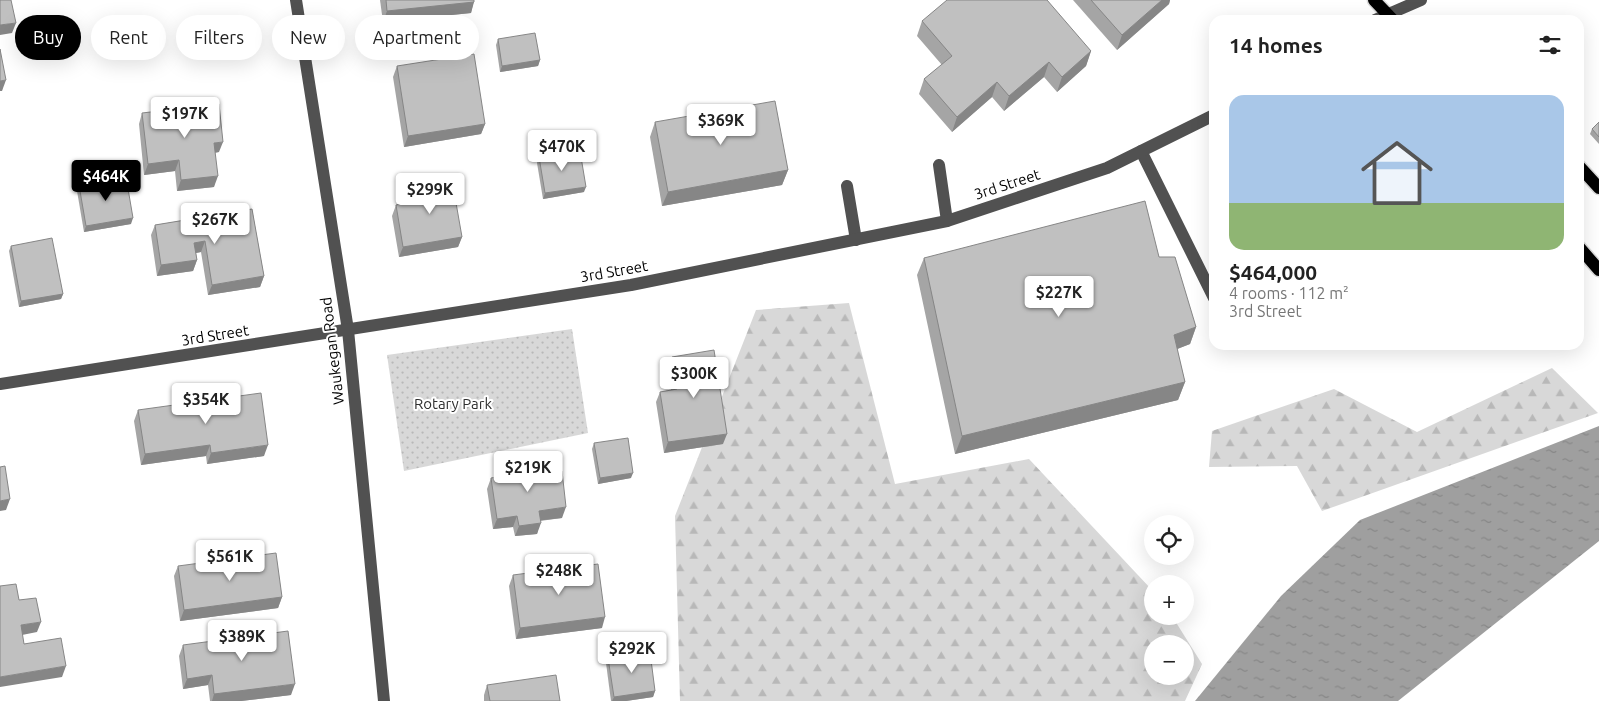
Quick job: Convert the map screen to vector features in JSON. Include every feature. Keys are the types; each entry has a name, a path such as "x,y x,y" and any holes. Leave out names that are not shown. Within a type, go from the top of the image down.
{"main road":[{"path":"1374,0 1388,15"},
{"path":"1584,172 1599,188"},
{"path":"1584,254 1599,270"}],"street":[{"name":"Waukegan Road","path":"296,0 348,330 384,701"},
{"path":"1394,15 1421,0"},
{"name":"3rd Street","path":"0,384 631,285 947,221 1107,168 1209,118"},
{"path":"1140,152 1209,288"},
{"path":"939,165 947,221"},
{"path":"847,186 856,240"}],"green space":[{"path":"849,303 895,484 1029,459 1144,581 1144,625 1178,625 1184,635 1144,635 1144,685 1192,685 1185,701 680,701 675,516 756,310"},
{"name":"Rotary Park","path":"572,329 588,433 404,471 387,355"},
{"path":"1552,368 1598,413 1322,511 1297,466 1209,467 1212,431 1334,389 1417,432"},
{"path":"1194,651 1202,664 1194,681"}],"water":[{"path":"1599,426 1599,541 1398,701 1195,701 1281,596 1360,520"}],"building":[{"path":"0,0 11,0 15,23 0,25"},
{"path":"386,0 474,0 474,2 387,11"},
{"path":"947,0 1047,0 1091,51 1062,77 1049,62 1009,96 997,82 957,117 924,79 952,56 922,21"},
{"path":"1091,0 1162,0 1122,35"},
{"path":"535,33 540,60 502,66 498,39"},
{"path":"0,49 6,80 0,81"},
{"path":"436,60 475,60 485,124 408,136 397,66"},
{"path":"775,101 788,170 668,192 655,122"},
{"path":"219,104 223,142 214,143 218,176 181,180 179,160 148,164 142,113"},
{"path":"1599,122 1599,137 1592,129"},
{"path":"580,151 586,187 545,193 539,157"},
{"path":"126,177 133,218 86,226 79,185"},
{"path":"452,180 462,237 403,247 396,205 412,202 410,187"},
{"path":"1145,201 1159,257 1175,257 1196,327 1174,335 1185,382 962,436 924,258"},
{"path":"252,209 264,276 212,285 205,241 194,243 197,260 161,265 155,225"},
{"path":"52,238 63,294 21,301 11,246"},
{"path":"714,350 727,434 668,442 660,392 677,389 672,357"},
{"path":"261,393 268,445 211,453 210,445 145,454 138,410"},
{"path":"628,438 633,473 600,478 594,443"},
{"path":"538,462 539,474 562,471 566,507 539,511 541,523 519,526 517,516 497,519 491,478 511,475 509,466"},
{"path":"5,466 10,499 0,501 0,467"},
{"path":"276,553 282,597 184,610 178,566"},
{"path":"598,564 605,617 520,628 513,575"},
{"path":"16,584 19,600 36,598 41,622 21,625 24,644 61,638 66,666 0,677 0,586"},
{"path":"288,631 295,684 214,694 212,675 187,679 183,645"},
{"path":"650,652 655,691 614,697 608,658"},
{"path":"556,675 560,701 490,701 487,685"}]}
